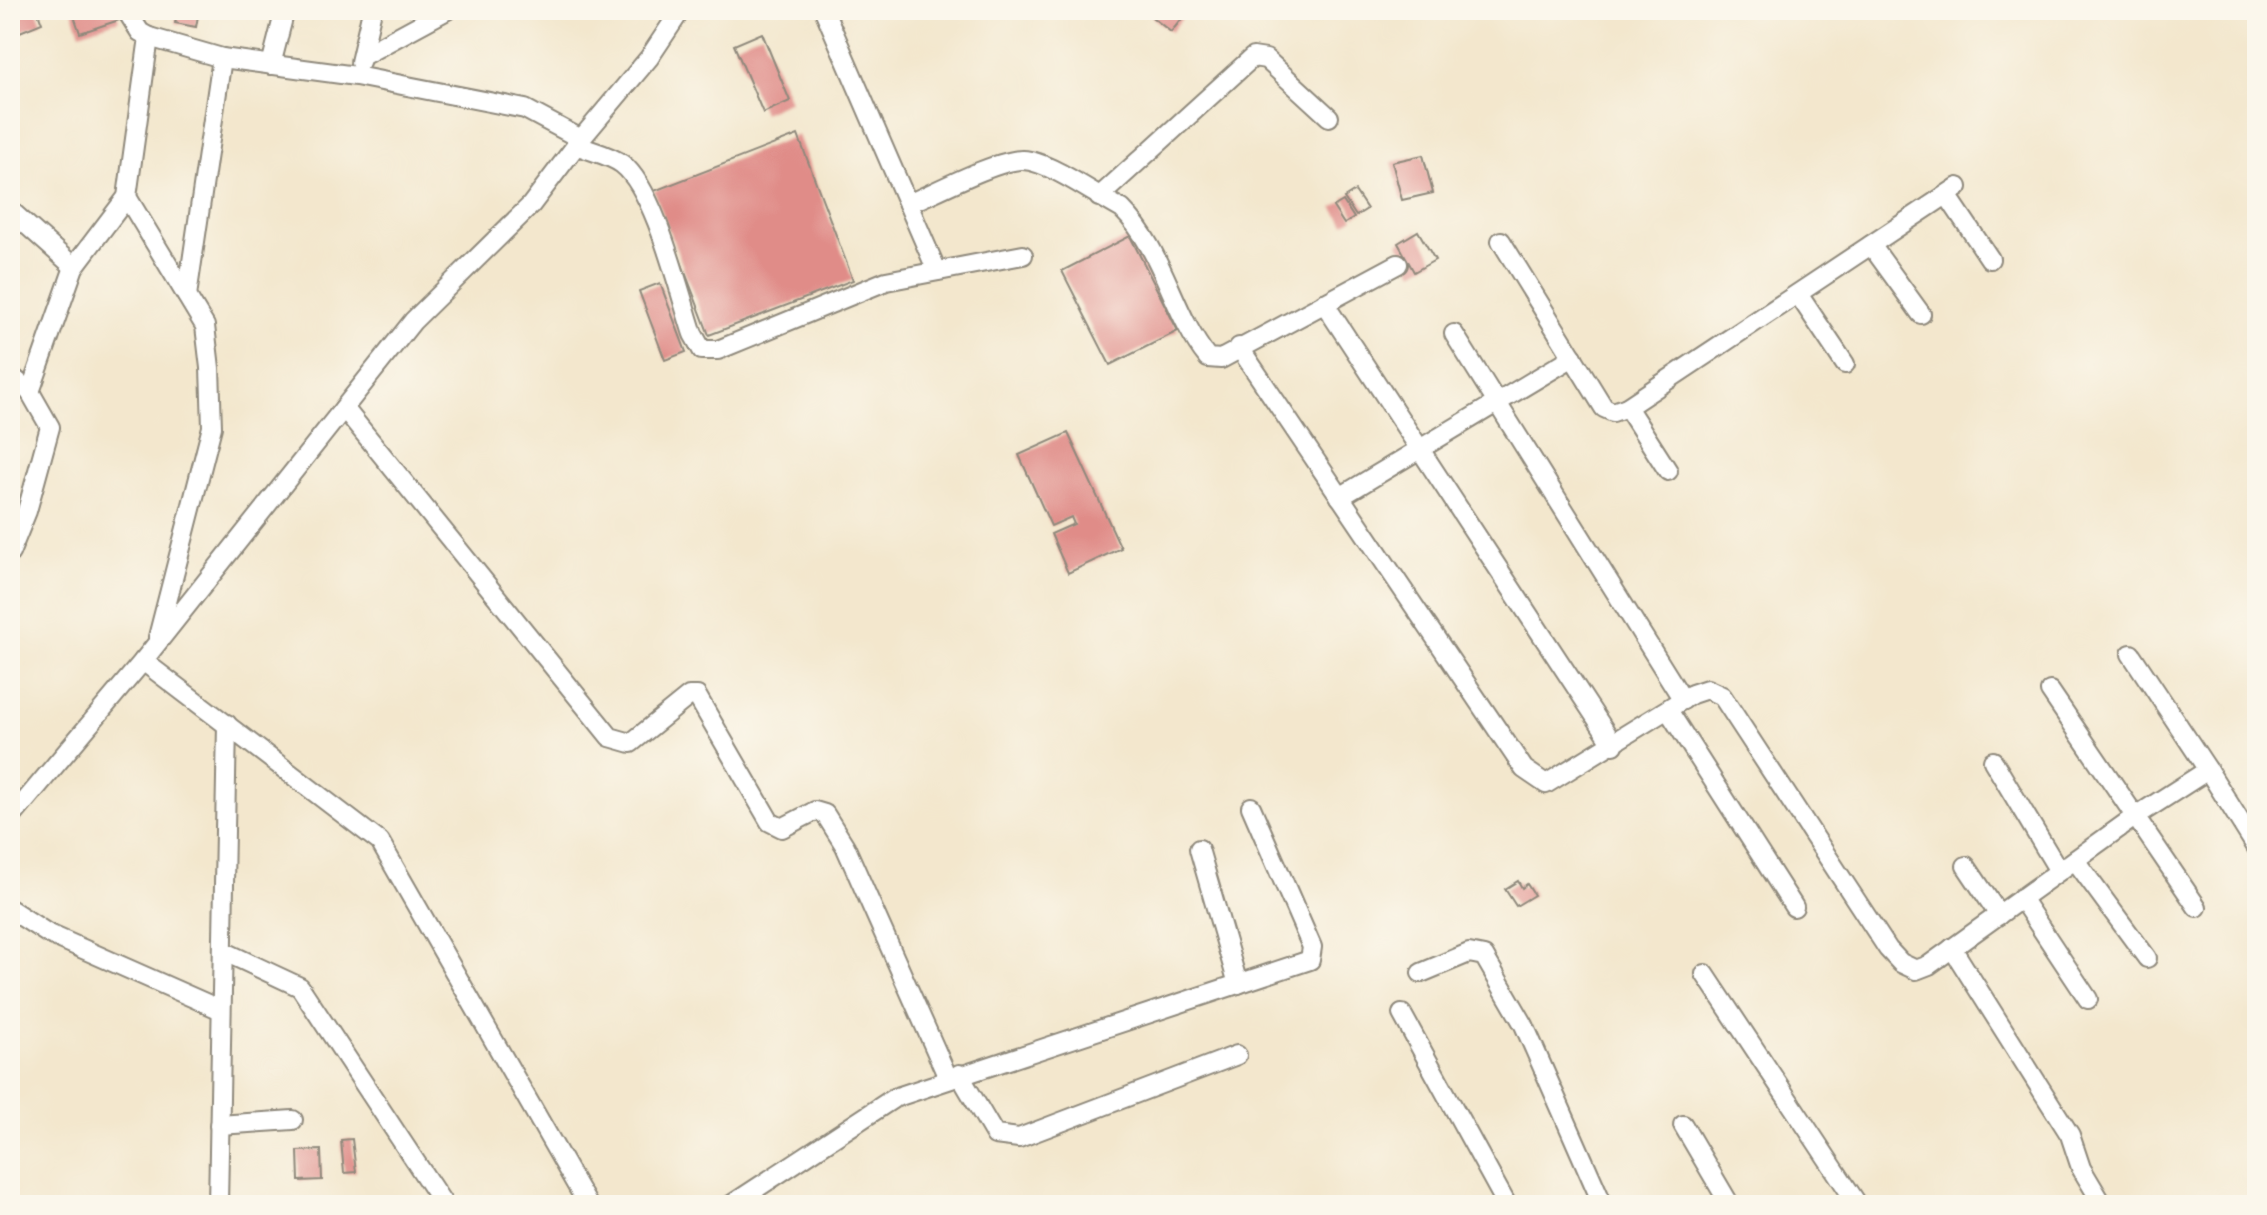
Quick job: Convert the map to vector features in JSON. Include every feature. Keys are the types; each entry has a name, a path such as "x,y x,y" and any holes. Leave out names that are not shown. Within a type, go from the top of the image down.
{"street":[{"path":"126,10 140,32 149,37 222,58 356,76 525,109 578,142 621,162 635,177 648,200 693,334 702,350 718,350 886,281 1023,255"},
{"path":"271,65 285,10"},
{"path":"356,76 372,10"},
{"path":"362,56 447,10"},
{"path":"10,819 143,661 413,321 531,205 578,142 649,58 681,10"},
{"path":"824,10 937,271"},
{"path":"30,392 74,267 127,197 149,37"},
{"path":"1099,197 1253,57 1266,59 1329,117"},
{"path":"187,296 222,58"},
{"path":"908,204 1021,160 1038,163 1122,209 1145,235 1195,341 1208,358 1221,359 1398,264"},
{"path":"1501,241 1604,408 1613,412 1627,407 1952,191 1990,259"},
{"path":"127,197 205,326 212,427 157,643"},
{"path":"10,210 74,267"},
{"path":"1871,245 1921,314"},
{"path":"1798,294 1845,364"},
{"path":"1324,303 1614,745"},
{"path":"1454,334 1794,907"},
{"path":"1239,347 1524,769 1535,780 1546,784 1675,705 1707,689 1722,696 1888,949 1901,963 1916,970 1952,948 2133,818 2208,770"},
{"path":"1340,497 1573,357"},
{"path":"10,375 30,392 50,427 27,511 10,553"},
{"path":"1627,407 1668,471"},
{"path":"344,408 610,737 631,743 689,696 697,696 770,822 782,828 815,811 825,814 845,846 954,1076 995,1135 1019,1138 1237,1055"},
{"path":"2131,654 2257,848"},
{"path":"143,661 380,842 588,1205"},
{"path":"2050,691 2133,818 2197,907"},
{"path":"218,1205 227,724"},
{"path":"1993,761 2059,871"},
{"path":"731,1205 874,1109 954,1076 1310,960 1313,954 1251,807"},
{"path":"1199,849 1238,984"},
{"path":"2075,860 2147,958"},
{"path":"1966,866 1999,915"},
{"path":"2021,898 2088,999"},
{"path":"10,909 47,933 221,1010"},
{"path":"1952,948 2070,1135 2081,1168 2103,1205"},
{"path":"223,951 300,987 444,1205"},
{"path":"1421,973 1469,953 1484,956 1524,1025 1603,1205"},
{"path":"1705,974 1858,1205"},
{"path":"1402,1014 1507,1205"},
{"path":"219,1125 293,1120"},
{"path":"1683,1125 1730,1205"}],"building":[{"path":"10,10 37,10 42,23 10,36"},
{"path":"72,10 116,10 119,20 80,33"},
{"path":"178,10 199,10 196,27 175,23"},
{"path":"1158,10 1189,10 1171,32 1152,17"},
{"path":"762,33 790,101 763,113 734,45"},
{"path":"798,135 853,280 709,335 654,191"},
{"path":"1423,155 1433,193 1402,200 1392,162"},
{"path":"1355,191 1367,209 1356,216 1344,198"},
{"path":"1343,201 1354,218 1344,224 1333,207"},
{"path":"1418,231 1435,260 1414,272 1398,243"},
{"path":"1130,236 1178,331 1110,365 1062,271"},
{"path":"660,283 686,352 665,360 639,291"},
{"path":"1068,433 1121,548 1068,573 1051,534 1074,524 1071,517 1051,526 1019,455"},
{"path":"1518,881 1522,888 1527,884 1534,895 1516,906 1505,889"},
{"path":"352,1139 356,1172 344,1173 341,1140"},
{"path":"321,1150 322,1180 299,1181 298,1151"}]}
